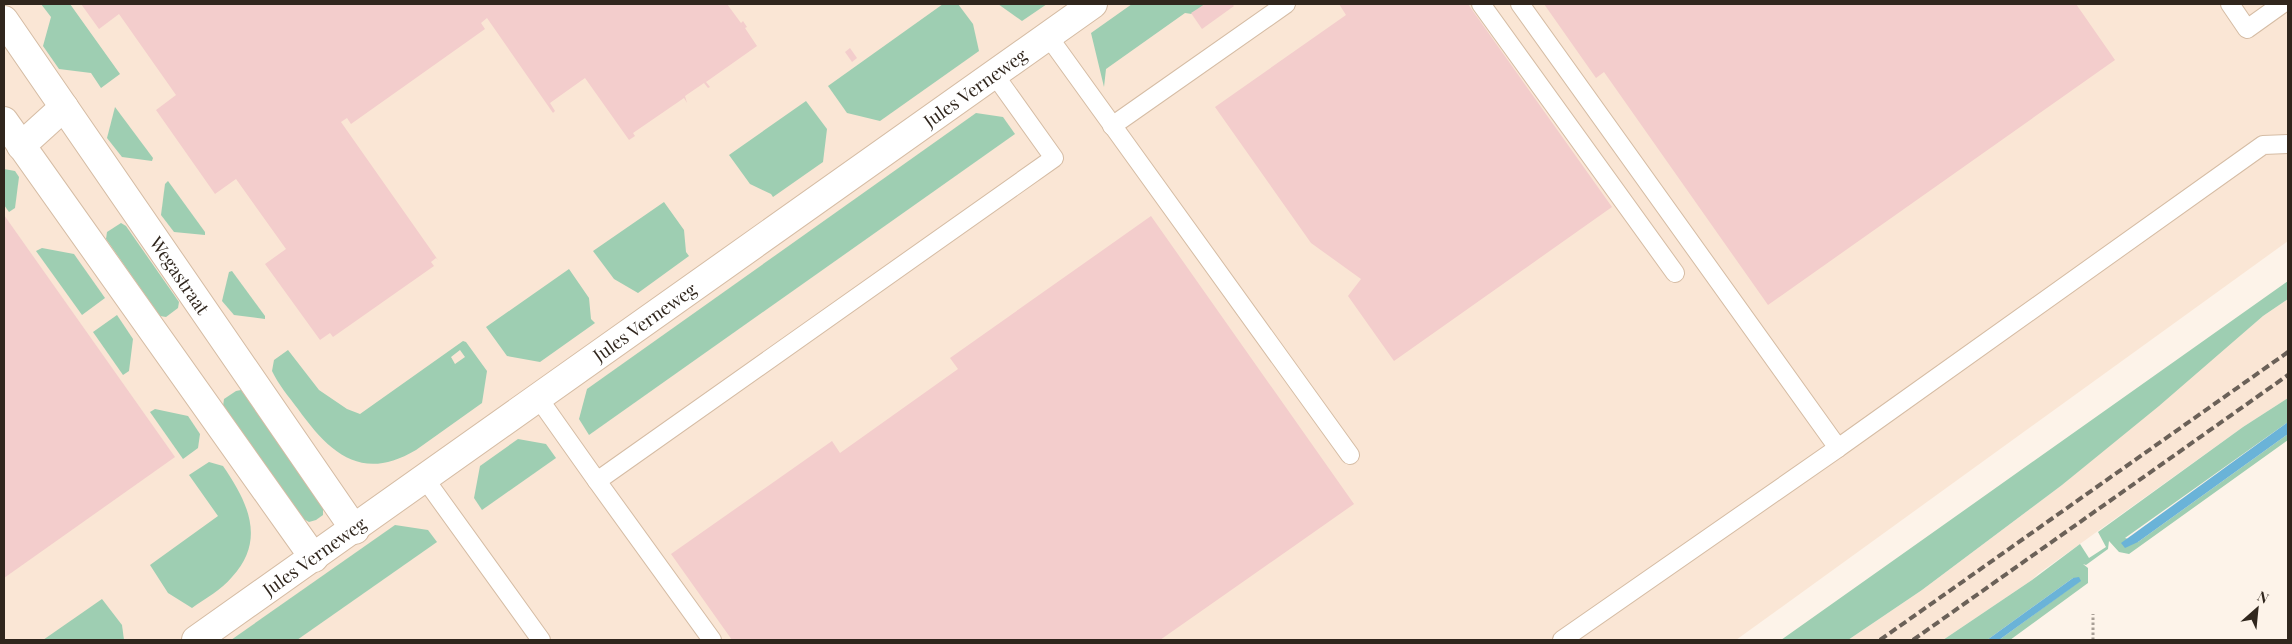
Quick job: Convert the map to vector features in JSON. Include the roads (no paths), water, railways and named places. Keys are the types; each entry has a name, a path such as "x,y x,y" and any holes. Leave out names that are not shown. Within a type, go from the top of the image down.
{"street":[{"name":"Jules Verneweg","path":"196,640 355,530 1093,4"},
{"name":"Wegastraat","path":"4,20 355,530"},
{"path":"21,146 64,107"},
{"path":"4,122 314,558"}],"lane":[{"path":"1112,126 1286,4"},
{"path":"1481,4 1675,273"},
{"path":"1520,4 1838,448"},
{"path":"2230,4 2247,28 2282,4"},
{"path":"1048,36 1350,455"},
{"path":"597,481 1054,158 994,74"},
{"path":"1562,640 1838,448 2263,145 2288,144"},
{"path":"539,399 712,640"},
{"path":"425,479 541,640"}],"water":[{"path":"2288,422 2288,434 2138,542 2125,548 2121,543"},
{"path":"2079,577 2081,581 1999,640 1987,640 2073,578"}],"railway":[{"path":"1880,640 2288,352"},
{"path":"1913,640 2288,375"}]}
